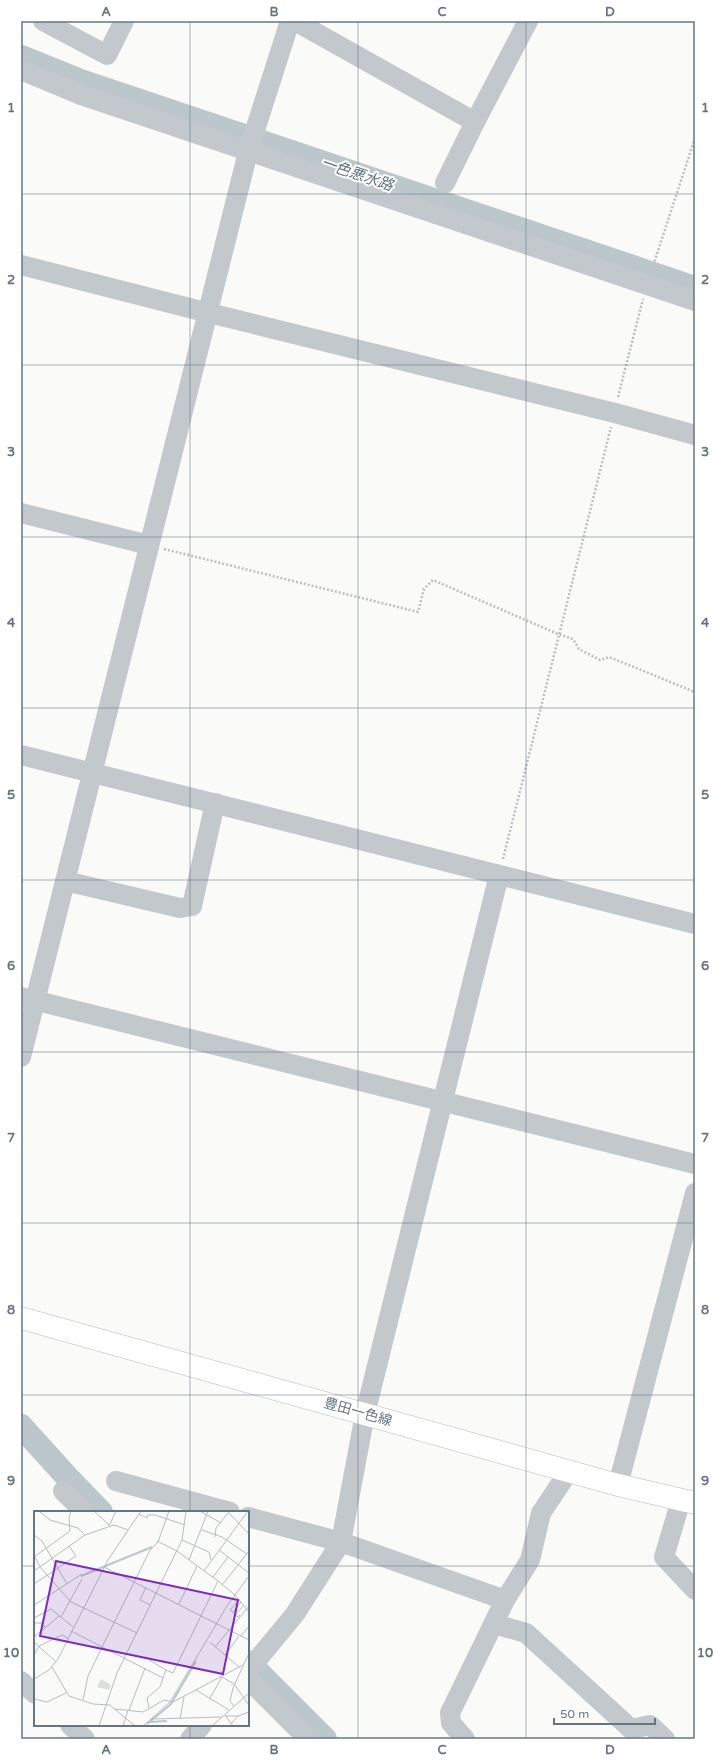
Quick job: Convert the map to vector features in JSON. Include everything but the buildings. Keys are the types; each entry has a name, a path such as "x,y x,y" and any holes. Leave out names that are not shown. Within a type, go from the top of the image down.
{"main road":[{"name":"豊田一色線","path":"21,1318 618,1485 688,1501"}],"street":[{"path":"43,21 107,55 118,23"},
{"path":"21,1057 28,999 65,881 209,313 248,152 290,21"},
{"path":"295,21 475,122"},
{"path":"445,183 528,21"},
{"path":"21,70 81,95 695,301"},
{"path":"21,265 615,413 695,435"},
{"path":"21,513 149,545"},
{"path":"21,755 695,924"},
{"path":"65,881 180,908 192,906 215,803"},
{"path":"249,1670 295,1614 341,1542 365,1414 499,875"},
{"path":"28,999 695,1164"},
{"path":"618,1485 695,1193"},
{"path":"465,1739 450,1723 450,1713 505,1600 530,1560 541,1513 568,1471"},
{"path":"116,1481 226,1511"},
{"path":"63,1491 83,1511"},
{"path":"688,1501 664,1557 695,1590"},
{"path":"249,1517 341,1542 505,1600"},
{"path":"494,1624 526,1633 628,1734 650,1725 665,1739"},
{"path":"249,1680 308,1739"},
{"path":"21,1681 34,1693"},
{"path":"190,1739 201,1726"}],"path":[{"path":"499,875 646,285 695,138"},
{"path":"149,545 418,612 424,589 433,580 558,634 573,638 580,649 600,660 609,657 695,692"}],"waterway":[{"name":"一色悪水路","path":"21,57 78,80 695,288"},
{"path":"21,1426 100,1511"},
{"path":"249,1663 325,1739"}]}
